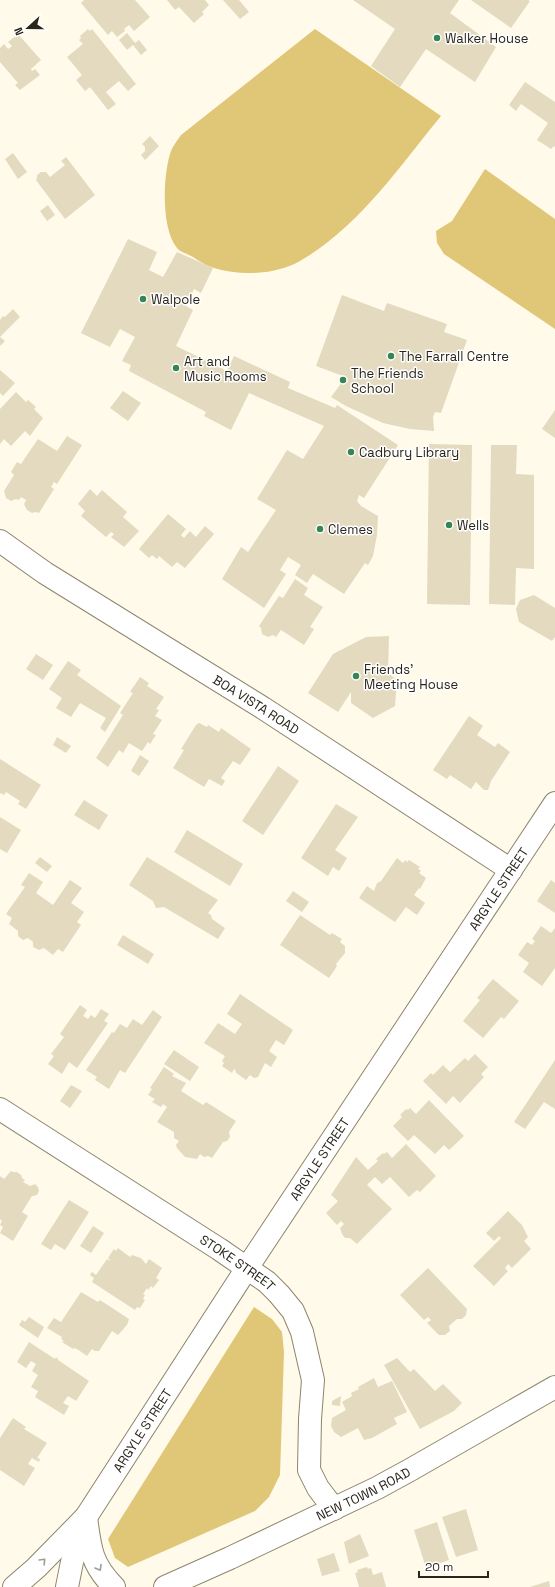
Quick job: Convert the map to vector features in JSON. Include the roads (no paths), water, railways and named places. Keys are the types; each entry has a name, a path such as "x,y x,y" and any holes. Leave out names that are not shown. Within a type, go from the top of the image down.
{"main road":[{"name":"BOA VISTA ROAD","path":"0,541 45,573 262,708 511,870"},
{"name":"ARGYLE STREET","path":"14,1587 36,1568 86,1517 247,1268 555,802"},
{"name":"STOKE STREET","path":"0,1109 247,1268 267,1282 293,1311 302,1332 313,1380 310,1419 309,1470 318,1488 334,1509"},
{"name":"NEW TOWN ROAD","path":"165,1587 181,1581 334,1509 410,1470 555,1387"},
{"name":"ARGYLE STREET","path":"67,1587 72,1562 86,1517"},
{"path":"86,1517 91,1551 98,1568 114,1587"}],"place":[{"name":"Walker House","path":"437,38"},
{"name":"Walpole","path":"143,299"},
{"name":"The Farrall Centre","path":"391,356"},
{"name":"Art and Music Rooms","path":"176,368"},
{"name":"The Friends School","path":"343,380"},
{"name":"Cadbury Library","path":"351,452"},
{"name":"Wells","path":"449,525"},
{"name":"Clemes","path":"320,529"},
{"name":"Friends' Meeting House","path":"356,676"}]}
